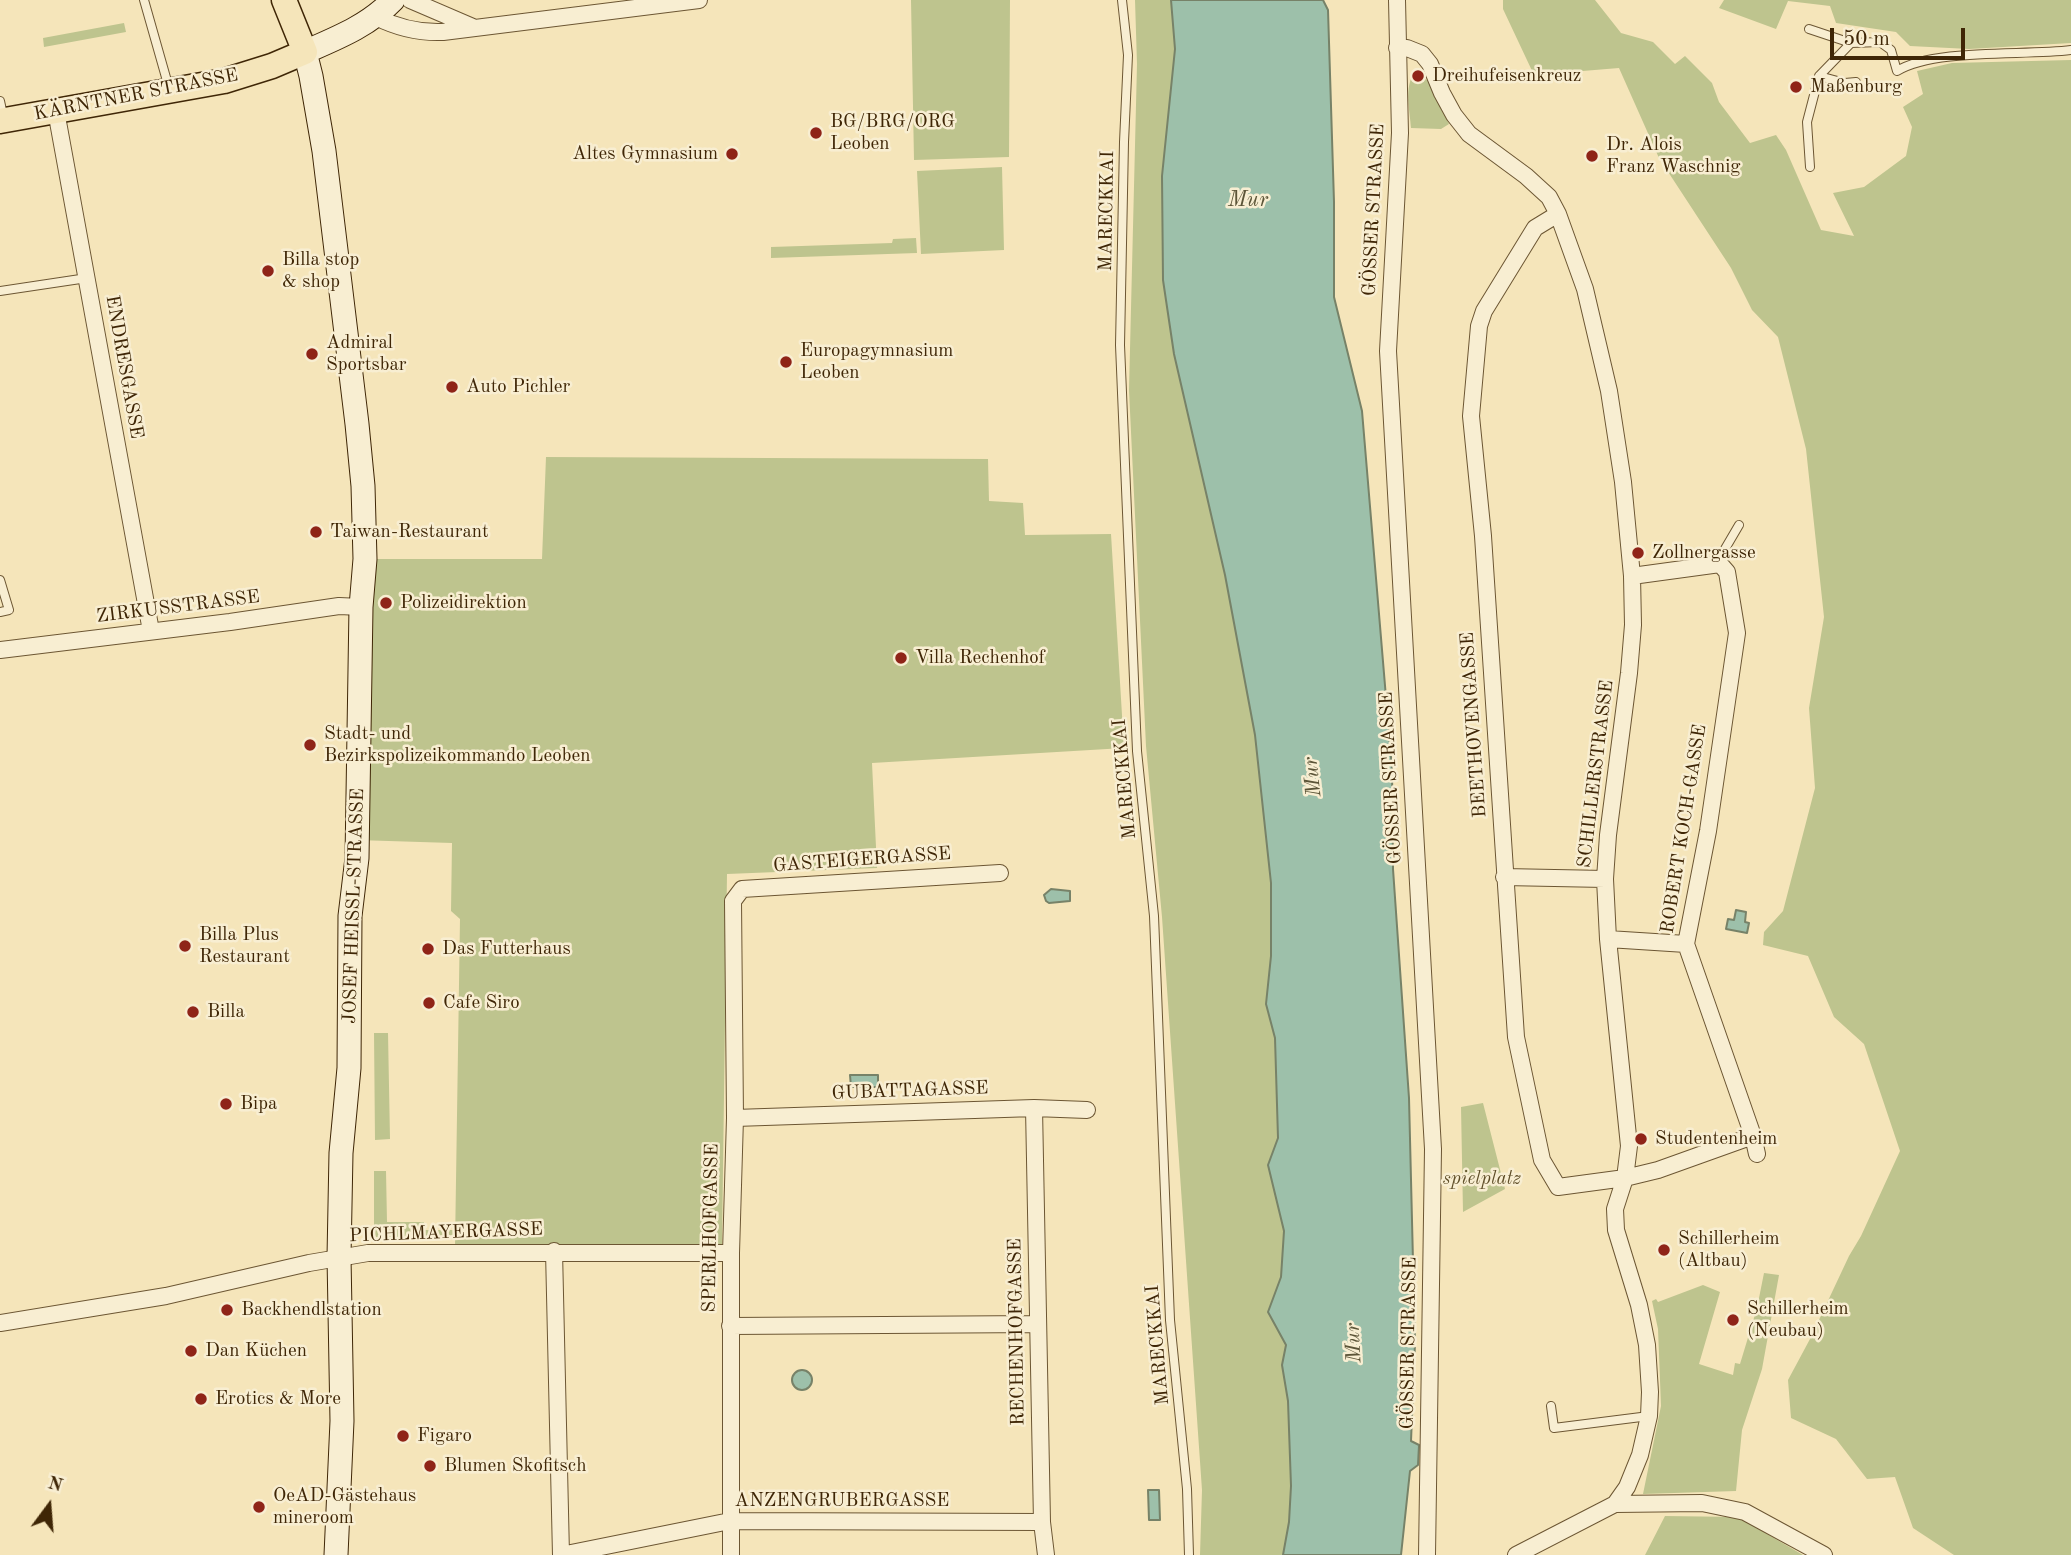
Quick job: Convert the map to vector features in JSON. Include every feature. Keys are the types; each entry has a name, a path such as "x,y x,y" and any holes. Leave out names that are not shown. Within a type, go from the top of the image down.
{"main road":[{"path":"284,0 305,52 376,17 393,0"},
{"name":"KÄRNTNER STRASSE","path":"1,114 55,111 224,81 305,52"},
{"name":"JOSEF HEISSL-STRASSE","path":"305,52 324,150 357,424 363,486 365,559 357,858 350,916 349,1068 341,1153 339,1257 342,1421 336,1555"}],"street":[{"path":"410,0 475,28"},
{"path":"376,17 395,27 427,32 699,0"},
{"name":"GÖSSER STRASSE","path":"1397,0 1400,133 1388,351 1433,1149 1427,1555"},
{"name":"SCHILLERSTRASSE","path":"1397,48 1407,48 1422,54 1430,64 1454,115 1469,134 1526,176 1549,197 1558,214 1585,289 1609,391 1623,482 1632,576 1633,625 1605,878 1608,939 1629,1146 1625,1178 1615,1209 1616,1230 1639,1305 1647,1345 1650,1392 1649,1416 1640,1455 1615,1504"},
{"name":"ENDRESGASSE","path":"55,111 150,631"},
{"name":"BEETHOVENGASSE","path":"1558,214 1535,228 1484,311 1479,326 1471,416 1483,536 1516,1037 1542,1160 1558,1187 1625,1178"},
{"path":"1632,576 1720,564"},
{"name":"ROBERT KOCH-GASSE","path":"1720,564 1730,581 1737,633 1708,831 1686,944 1757,1154"},
{"name":"ZIRKUSSTRASSE","path":"0,650 339,606 362,607"},
{"name":"GASTEIGERGASSE","path":"733,901 742,889 1000,873"},
{"path":"1504,877 1605,878"},
{"name":"SPERLHOFGASSE","path":"731,1555 730,1326 735,1118 733,901"},
{"path":"1608,939 1686,944"},
{"name":"GUBATTAGASSE","path":"735,1118 1034,1108 1087,1110"},
{"name":"RECHENHOFGASSE","path":"1034,1108 1042,1522 1046,1555"},
{"path":"1625,1178 1658,1170 1753,1136"},
{"path":"554,1251 561,1555"},
{"name":"PICHLMAYERGASSE","path":"0,1322 166,1296 339,1257 368,1253 731,1253"},
{"path":"730,1326 1038,1324"},
{"path":"1517,1555 1615,1504 1702,1503 1745,1513 1824,1555"},
{"name":"ANZENGRUBERGASSE","path":"561,1555 730,1521 1042,1522"}],"lane":[{"path":"144,0 170,91"},
{"name":"MARECKKAI","path":"1122,0 1128,55 1120,345 1136,737 1154,916 1170,1320 1187,1489 1189,1555"},
{"path":"1809,29 1851,43 1880,42 1891,50 1897,71 1907,65 1942,59 2071,50"},
{"path":"1810,167 1807,122 1819,75 1851,43"},
{"path":"1819,75 1845,83 1856,82"},
{"path":"0,291 87,278"},
{"path":"1720,564 1722,554 1739,525"},
{"path":"0,580 9,610 0,612"},
{"path":"1551,1406 1554,1428 1649,1416"}],"green space":[{"path":"911,0 1010,0 1009,157 914,160"},
{"path":"1135,0 1171,0 1175,49 1162,176 1163,280 1174,354 1225,575 1255,735 1271,883 1271,956 1266,1004 1275,1038 1278,1138 1268,1165 1284,1231 1281,1277 1268,1312 1286,1345 1282,1365 1288,1401 1291,1486 1289,1522 1283,1555 1200,1555 1202,1490 1162,917 1146,746 1129,390 1137,64"},
{"path":"1503,0 1595,0 1621,33 1653,42 1675,64 1685,56 1712,83 1719,102 1750,143 1776,135 1786,150 1821,230 1854,236 1833,193 1864,187 1906,156 1912,127 1903,107 1923,94 1917,71 1952,63 2071,60 2071,1555 1954,1555 1913,1528 1895,1477 1867,1479 1836,1439 1791,1418 1788,1380 1861,1236 1900,1151 1864,1044 1834,1017 1808,956 1763,945 1764,932 1783,911 1815,788 1809,708 1824,617 1806,449 1778,337 1752,310 1731,268 1659,158 1619,68 1534,75 1503,9"},
{"path":"1724,0 2071,0 2071,43 1969,49 1910,46 1896,32 1836,23 1830,6 1788,1 1776,29 1719,8"},
{"path":"124,23 126,32 44,47 43,38"},
{"path":"1414,73 1427,81 1437,94 1449,124 1441,129 1411,128 1408,93"},
{"path":"1002,167 1004,250 921,254 917,171"},
{"path":"916,238 917,253 771,258 771,247 892,243 893,239"},
{"path":"546,457 988,459 989,501 1023,503 1025,535 1111,534 1124,748 872,763 877,868 727,874 722,1244 455,1246 460,919 451,911 452,843 357,840 365,559 542,559"},
{"path":"374,1033 388,1033 390,1139 375,1140"},
{"name":"spielplatz","path":"1483,1103 1505,1189 1463,1212 1461,1107"},
{"path":"374,1171 386,1171 387,1222 424,1222 424,1230 453,1230 453,1238 376,1237"},
{"path":"1764,1273 1779,1275 1762,1369 1742,1430 1736,1491 1643,1494 1661,1406 1658,1329 1652,1301 1656,1299 1658,1302 1703,1285 1720,1292 1699,1364 1733,1375 1735,1363 1740,1364 1757,1308"},
{"path":"1665,1516 1738,1517 1803,1555 1645,1555"}],"water":[{"name":"Mur","path":"1171,0 1323,0 1328,10 1334,297 1362,411 1392,769 1393,869 1409,1098 1415,1343 1411,1441 1419,1445 1418,1465 1410,1471 1401,1555 1283,1555 1289,1522 1291,1486 1288,1401 1282,1365 1286,1345 1268,1312 1281,1277 1284,1231 1268,1165 1278,1138 1275,1038 1266,1004 1271,956 1271,883 1255,735 1225,575 1174,354 1163,280 1162,176 1175,49"},
{"path":"1051,889 1070,891 1070,901 1049,903 1044,895"},
{"path":"1736,910 1746,912 1745,922 1749,923 1747,933 1726,929 1728,919 1734,920"},
{"path":"850,1075 878,1075 878,1087 851,1087"},
{"path":"802,1370 809,1373 812,1380 809,1387 802,1390 795,1387 792,1380 795,1373"},
{"path":"1148,1490 1159,1490 1160,1520 1149,1520"}],"place":[{"name":"Dreihufeisenkreuz","path":"1418,76"},
{"name":"Maßenburg","path":"1796,87"},
{"name":"BG/BRG/ORG Leoben","path":"816,133"},
{"name":"Altes Gymnasium","path":"732,154"},
{"name":"Dr. Alois Franz Waschnig","path":"1592,156"},
{"name":"Billa stop & shop","path":"268,271"},
{"name":"Admiral Sportsbar","path":"312,354"},
{"name":"Europagymnasium Leoben","path":"786,362"},
{"name":"Auto Pichler","path":"452,387"},
{"name":"Taiwan-Restaurant","path":"316,532"},
{"name":"Zollnergasse","path":"1638,553"},
{"name":"Polizeidirektion","path":"386,603"},
{"name":"Villa Rechenhof","path":"901,658"},
{"name":"Stadt- und Bezirkspolizeikommando Leoben","path":"310,745"},
{"name":"Billa Plus Restaurant","path":"185,946"},
{"name":"Das Futterhaus","path":"428,949"},
{"name":"Cafe Siro","path":"429,1003"},
{"name":"Billa","path":"193,1012"},
{"name":"Bipa","path":"226,1104"},
{"name":"Studentenheim","path":"1641,1139"},
{"name":"Schillerheim (Altbau)","path":"1664,1250"},
{"name":"Backhendlstation","path":"227,1310"},
{"name":"Schillerheim (Neubau)","path":"1733,1320"},
{"name":"Dan Küchen","path":"191,1351"},
{"name":"Erotics & More","path":"201,1399"},
{"name":"Figaro","path":"403,1436"},
{"name":"Blumen Skofitsch","path":"430,1466"},
{"name":"OeAD-Gästehaus mineroom","path":"259,1507"}]}
